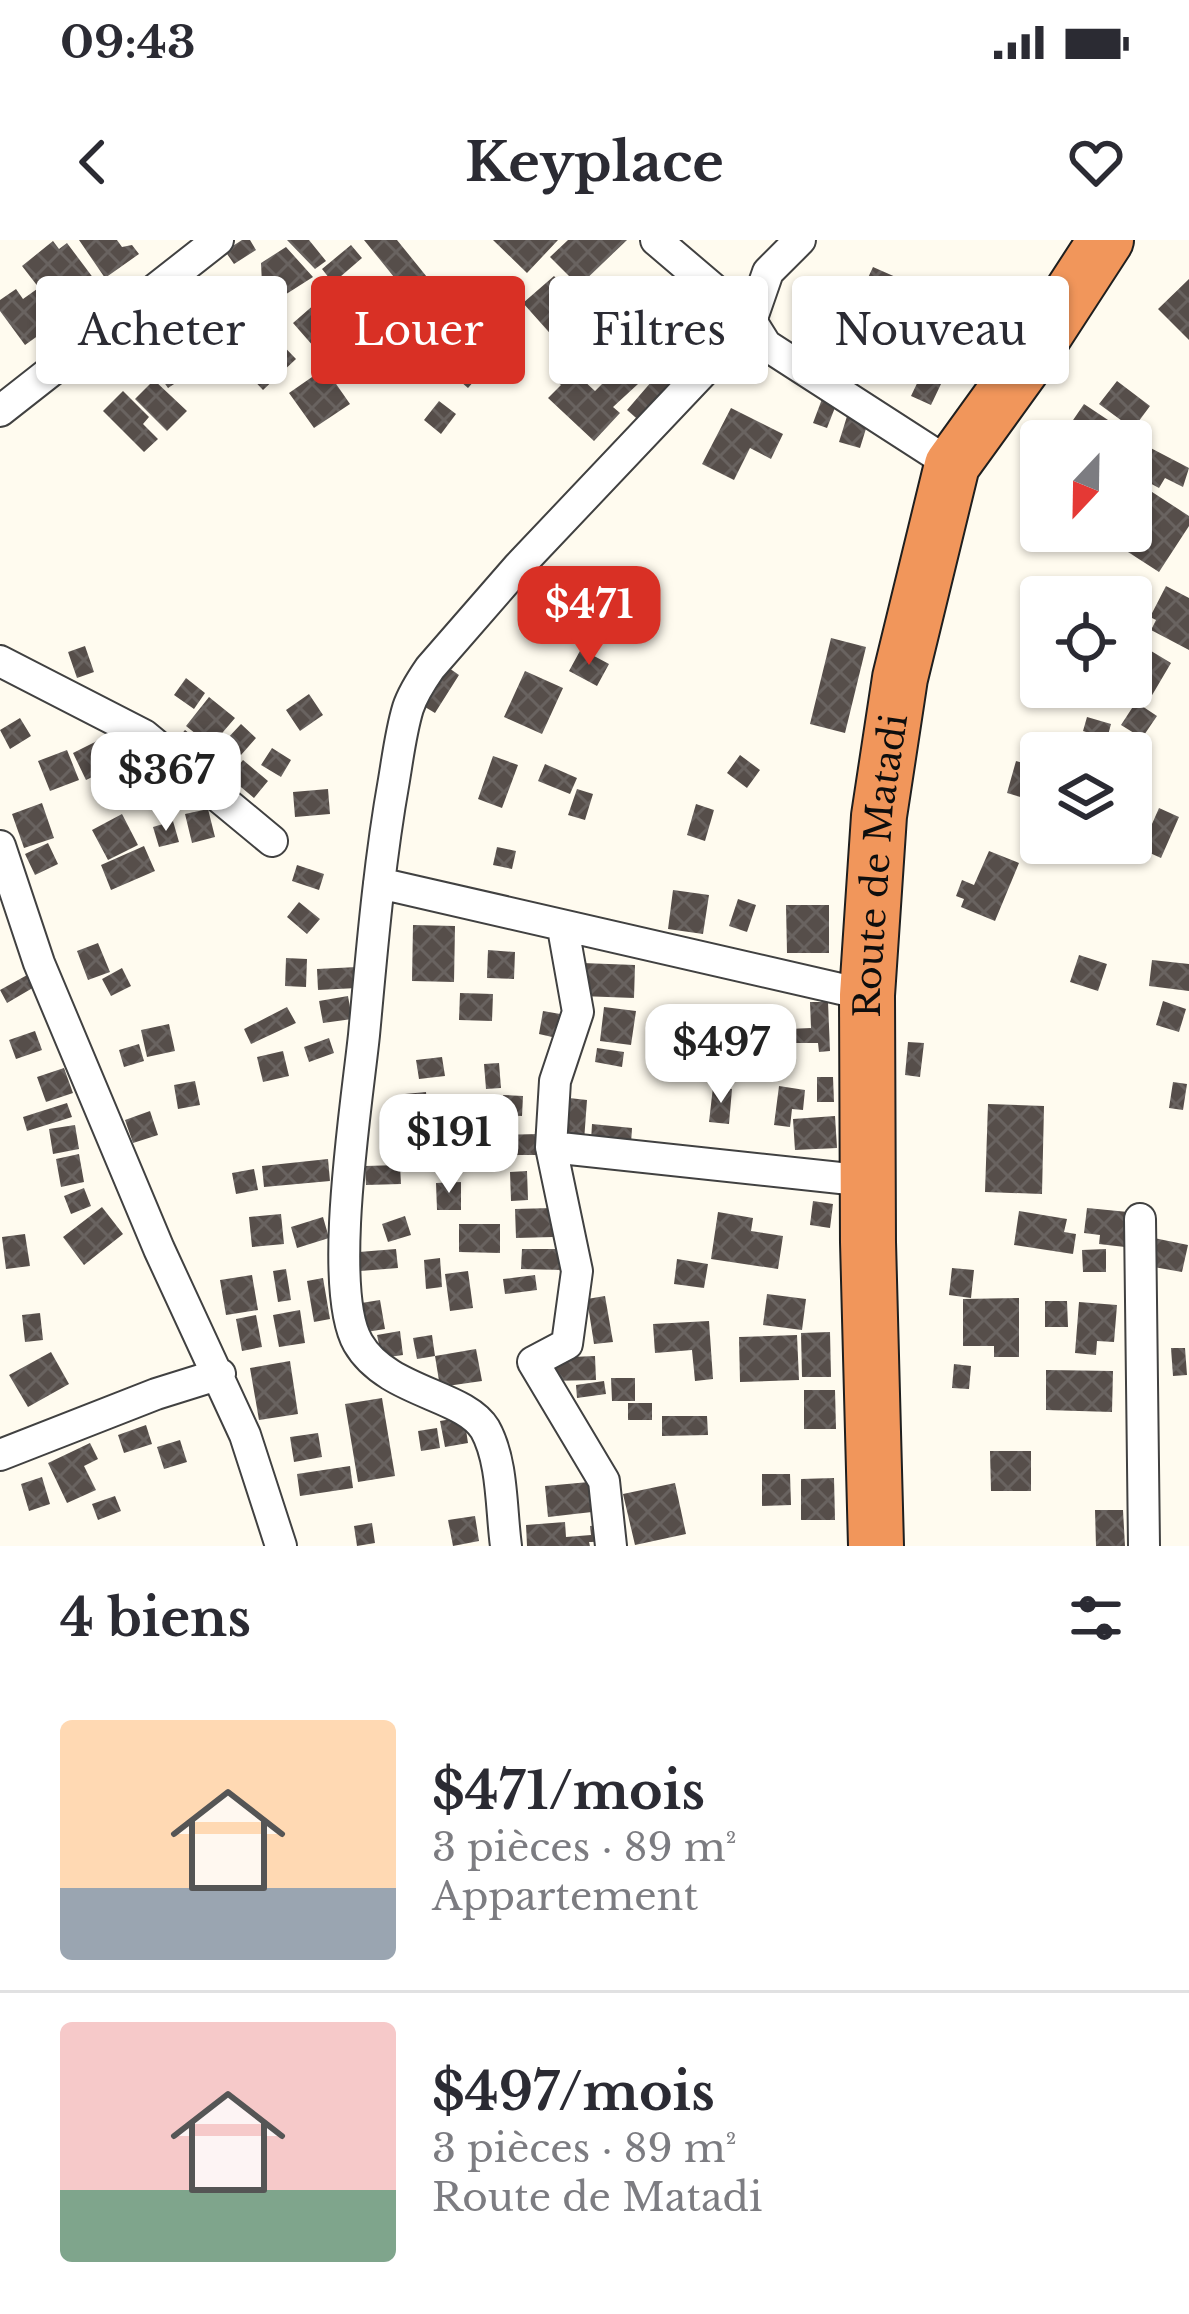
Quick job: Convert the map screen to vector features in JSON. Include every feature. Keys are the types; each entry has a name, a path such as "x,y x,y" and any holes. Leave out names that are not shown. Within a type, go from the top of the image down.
{"highway":[{"name":"Route de Matadi","path":"876,1546 867,995 879,816 900,678 952,465 1106,240"}],"street":[{"path":"0,411 218,240"},
{"path":"656,240 698,276"},
{"path":"767,276 800,240"},
{"path":"768,346 952,465"},
{"path":"506,1546 494,1454 485,1430 463,1411 412,1389 378,1367 357,1342 348,1311 347,1187 379,883 406,717 418,684 518,567 691,384"},
{"path":"0,661 144,735 272,841"},
{"path":"0,846 57,1007 158,1249 245,1435 281,1546"},
{"path":"379,883 867,995"},
{"path":"563,928 578,1012 555,1081 551,1148 577,1271 567,1344 533,1362 604,1481 611,1546"},
{"path":"551,1148 868,1181"},
{"path":"1140,1219 1144,1546"},
{"path":"0,1455 220,1374"}],"building":[{"path":"79,240 117,240 122,247 132,245 139,254 104,276"},
{"path":"250,240 256,250 234,264 225,251"},
{"path":"287,240 309,240 326,261 315,269"},
{"path":"364,240 397,240 426,276 393,276"},
{"path":"493,240 558,240 527,273"},
{"path":"568,240 627,240 589,276 569,276 550,257"},
{"path":"53,241 59,249 67,243 92,276 36,276 36,284 22,266"},
{"path":"351,245 362,258 341,276 328,276 322,269"},
{"path":"286,247 312,276 287,294 287,276 262,276 261,263"},
{"path":"873,267 893,276 869,276"},
{"path":"1189,279 1189,340 1158,309"},
{"path":"549,280 549,332 525,305"},
{"path":"16,289 23,299 36,290 36,337 25,345 0,311 0,300"},
{"path":"311,307 311,344 293,323"},
{"path":"311,378 311,384 336,384 350,404 314,428 289,393"},
{"path":"1117,381 1150,406 1140,420 1121,420 1099,404"},
{"path":"150,384 158,384 187,411 167,431 135,399"},
{"path":"560,384 587,384 595,391 602,384 638,384 613,407 620,413 594,441 548,398"},
{"path":"649,384 678,384 643,424 627,410"},
{"path":"917,384 941,384 931,405 911,396"},
{"path":"123,391 149,417 143,424 158,439 144,452 103,411"},
{"path":"822,399 836,405 827,428 813,423"},
{"path":"439,401 456,414 441,434 424,420"},
{"path":"1084,404 1108,420 1073,420"},
{"path":"731,408 783,434 771,459 750,448 734,480 702,464"},
{"path":"848,413 869,419 860,448 839,442"},
{"path":"1152,449 1189,468 1183,487 1165,478 1159,488 1152,484"},
{"path":"1152,492 1189,516 1189,526 1159,572 1128,552 1152,552"},
{"path":"1166,586 1189,598 1189,650 1152,631 1156,620 1152,613"},
{"path":"831,638 866,647 845,733 810,724"},
{"path":"85,646 94,672 77,678 68,652"},
{"path":"581,649 609,664 597,686 569,671"},
{"path":"1152,652 1171,663 1152,695"},
{"path":"449,668 459,675 435,713 425,707"},
{"path":"525,671 563,688 542,734 504,717"},
{"path":"186,678 205,693 194,709 174,695"},
{"path":"309,694 323,715 300,731 286,710"},
{"path":"209,697 235,718 211,746 186,726"},
{"path":"1132,708 1145,708 1157,716 1146,732 1132,732 1121,725"},
{"path":"1087,717 1111,724 1109,732 1083,731"},
{"path":"20,718 31,736 10,749 0,730"},
{"path":"241,724 256,738 241,755 226,740"},
{"path":"185,730 213,752 201,767 173,744"},
{"path":"97,741 111,768 86,780 73,753"},
{"path":"272,748 291,760 281,777 261,765"},
{"path":"67,750 79,780 50,791 38,761"},
{"path":"740,755 760,770 747,788 727,773"},
{"path":"493,756 518,765 502,808 478,799"},
{"path":"243,760 268,781 254,798 229,777"},
{"path":"1016,761 1020,762 1020,797 1007,793"},
{"path":"545,764 577,778 570,794 538,781"},
{"path":"127,765 138,781 116,797 104,780"},
{"path":"328,789 330,814 295,817 293,792"},
{"path":"577,789 593,794 585,820 568,815"},
{"path":"42,803 54,838 24,848 12,814"},
{"path":"696,804 714,810 705,841 687,835"},
{"path":"1159,808 1179,817 1161,858 1152,854 1152,824"},
{"path":"208,809 215,837 192,843 185,814"},
{"path":"122,814 138,845 108,860 92,830"},
{"path":"173,821 179,842 159,847 153,827"},
{"path":"48,843 58,864 35,875 25,854"},
{"path":"144,846 155,871 111,890 101,865"},
{"path":"497,847 516,851 512,869 493,865"},
{"path":"989,851 1019,863 995,921 961,907 964,899 956,896 962,880 974,885"},
{"path":"297,865 324,874 319,890 292,881"},
{"path":"673,890 709,895 703,934 668,929"},
{"path":"738,899 756,905 747,932 729,926"},
{"path":"299,902 320,919 307,934 287,917"},
{"path":"786,905 829,905 829,953 787,953"},
{"path":"413,925 455,926 454,982 412,981"},
{"path":"98,943 110,972 88,980 77,951"},
{"path":"488,950 515,952 514,979 487,978"},
{"path":"1079,955 1107,964 1098,991 1070,982"},
{"path":"286,958 307,959 306,987 285,986"},
{"path":"1152,960 1189,964 1189,991 1149,986"},
{"path":"582,963 635,965 634,998 581,996"},
{"path":"357,967 357,988 318,990 317,969"},
{"path":"122,968 131,986 111,996 102,979"},
{"path":"29,974 36,986 7,1003 0,990"},
{"path":"460,993 493,994 492,1021 459,1020"},
{"path":"348,996 352,1019 323,1023 319,1001"},
{"path":"1163,1001 1186,1009 1179,1032 1156,1025"},
{"path":"810,1002 828,1002 830,1051 819,1052 818,1043 788,1043 788,1029 811,1028"},
{"path":"287,1007 296,1023 251,1044 244,1029"},
{"path":"604,1007 636,1011 631,1045 600,1041"},
{"path":"669,1009 707,1017 695,1067 658,1058"},
{"path":"543,1011 566,1015 561,1039 539,1034"},
{"path":"728,1023 760,1028 755,1062 723,1057"},
{"path":"169,1024 175,1051 147,1057 141,1030"},
{"path":"35,1031 42,1050 16,1059 9,1040"},
{"path":"329,1038 334,1053 309,1062 304,1047"},
{"path":"908,1042 924,1043 920,1077 905,1075"},
{"path":"139,1044 144,1061 124,1067 119,1050"},
{"path":"597,1048 624,1052 622,1067 595,1062"},
{"path":"283,1051 289,1076 263,1082 257,1057"},
{"path":"442,1057 445,1076 419,1079 416,1060"},
{"path":"499,1063 501,1088 486,1089 484,1064"},
{"path":"64,1068 73,1093 46,1102 37,1077"},
{"path":"817,1077 833,1077 834,1102 817,1102"},
{"path":"195,1081 200,1105 178,1109 174,1085"},
{"path":"1173,1082 1187,1084 1183,1110 1169,1108"},
{"path":"779,1086 805,1090 803,1110 792,1109 790,1127 774,1125"},
{"path":"713,1087 732,1089 729,1124 709,1122"},
{"path":"426,1092 429,1126 408,1128 405,1094"},
{"path":"503,1095 523,1096 522,1116 502,1115"},
{"path":"569,1098 587,1100 584,1141 566,1140"},
{"path":"67,1103 72,1117 27,1131 23,1117"},
{"path":"988,1104 1044,1106 1042,1194 985,1192"},
{"path":"150,1111 158,1135 133,1143 125,1120"},
{"path":"466,1116 466,1132 436,1132 435,1117"},
{"path":"835,1116 837,1148 795,1150 793,1119"},
{"path":"592,1124 632,1128 631,1144 591,1141"},
{"path":"75,1125 79,1149 53,1154 49,1129"},
{"path":"539,1134 539,1155 493,1155 493,1135"},
{"path":"455,1136 456,1154 426,1155 426,1137"},
{"path":"79,1154 84,1182 61,1187 56,1159"},
{"path":"328,1159 330,1181 264,1187 262,1166"},
{"path":"400,1165 401,1184 366,1185 365,1166"},
{"path":"254,1169 258,1190 236,1194 232,1173"},
{"path":"527,1171 528,1200 511,1201 510,1172"},
{"path":"461,1182 461,1210 437,1210 436,1183"},
{"path":"84,1188 91,1206 71,1214 64,1196"},
{"path":"813,1201 833,1204 830,1228 810,1225"},
{"path":"102,1207 123,1234 84,1265 63,1237"},
{"path":"552,1208 553,1237 516,1238 515,1209"},
{"path":"1087,1208 1128,1212 1125,1247 1099,1244 1100,1235 1084,1233"},
{"path":"1019,1211 1067,1219 1064,1232 1076,1234 1073,1254 1014,1245"},
{"path":"718,1212 753,1218 751,1231 783,1236 778,1269 711,1259"},
{"path":"281,1214 284,1244 252,1247 249,1217"},
{"path":"405,1216 411,1235 388,1242 382,1224"},
{"path":"323,1217 329,1238 297,1248 291,1227"},
{"path":"459,1224 500,1224 500,1253 459,1252"},
{"path":"25,1234 30,1266 6,1269 2,1237"},
{"path":"1154,1238 1188,1245 1182,1272 1148,1266"},
{"path":"396,1249 398,1268 360,1271 359,1252"},
{"path":"522,1249 563,1249 563,1270 521,1269"},
{"path":"1106,1249 1106,1272 1083,1272 1082,1250"},
{"path":"440,1258 442,1287 426,1289 424,1260"},
{"path":"677,1259 708,1264 704,1288 674,1284"},
{"path":"952,1268 974,1270 971,1298 949,1295"},
{"path":"286,1269 291,1300 278,1302 273,1271"},
{"path":"468,1271 473,1308 450,1311 445,1274"},
{"path":"252,1275 258,1310 226,1315 220,1280"},
{"path":"535,1275 537,1290 505,1294 503,1279"},
{"path":"323,1278 330,1319 314,1322 307,1281"},
{"path":"767,1294 806,1299 802,1330 763,1325"},
{"path":"605,1296 613,1342 594,1344 587,1299"},
{"path":"1019,1298 1019,1357 994,1357 994,1346 963,1346 963,1299"},
{"path":"380,1300 385,1329 360,1333 355,1304"},
{"path":"1045,1301 1067,1301 1068,1327 1045,1327"},
{"path":"1079,1302 1117,1305 1114,1342 1097,1341 1096,1355 1075,1353"},
{"path":"300,1310 305,1343 279,1347 273,1315"},
{"path":"40,1313 43,1340 25,1342 22,1315"},
{"path":"256,1315 262,1347 242,1351 236,1319"},
{"path":"709,1321 713,1379 695,1381 692,1350 655,1353 653,1324"},
{"path":"400,1331 403,1355 382,1358 377,1335"},
{"path":"830,1332 831,1377 802,1377 801,1333"},
{"path":"432,1335 435,1356 417,1359 413,1338"},
{"path":"797,1335 799,1380 740,1382 739,1337"},
{"path":"1171,1348 1185,1348 1187,1375 1173,1376"},
{"path":"476,1349 482,1381 440,1387 435,1356"},
{"path":"51,1352 69,1384 28,1407 9,1375"},
{"path":"595,1356 596,1380 548,1381 548,1358"},
{"path":"290,1361 298,1414 259,1420 250,1368"},
{"path":"954,1364 971,1366 969,1389 952,1388"},
{"path":"1046,1370 1113,1371 1112,1412 1046,1410"},
{"path":"611,1378 635,1378 635,1401 612,1401"},
{"path":"604,1381 606,1394 577,1398 576,1385"},
{"path":"804,1390 835,1390 836,1429 804,1429"},
{"path":"382,1398 395,1476 358,1482 345,1404"},
{"path":"628,1403 652,1403 652,1420 628,1420"},
{"path":"662,1416 707,1416 708,1435 662,1436"},
{"path":"464,1417 468,1443 445,1447 440,1421"},
{"path":"146,1425 152,1444 124,1453 118,1435"},
{"path":"437,1428 440,1448 421,1451 418,1431"},
{"path":"318,1433 322,1457 294,1462 290,1437"},
{"path":"180,1440 187,1462 164,1469 157,1447"},
{"path":"90,1443 98,1459 84,1466 96,1490 67,1503 48,1463"},
{"path":"990,1451 1031,1451 1031,1491 991,1491"},
{"path":"350,1466 353,1488 300,1496 297,1474"},
{"path":"762,1474 790,1474 791,1505 762,1506"},
{"path":"42,1477 50,1504 29,1511 21,1484"},
{"path":"834,1478 835,1520 801,1520 801,1479"},
{"path":"589,1482 592,1512 548,1517 545,1486"},
{"path":"675,1483 686,1534 635,1545 623,1494"},
{"path":"115,1496 121,1511 98,1520 92,1504"},
{"path":"1095,1510 1123,1510 1125,1546 1096,1546"},
{"path":"475,1516 479,1541 453,1546 448,1520"},
{"path":"565,1522 566,1537 591,1535 590,1526 602,1525 603,1542 527,1546 526,1525"},
{"path":"372,1523 375,1543 357,1546 354,1526"}]}
